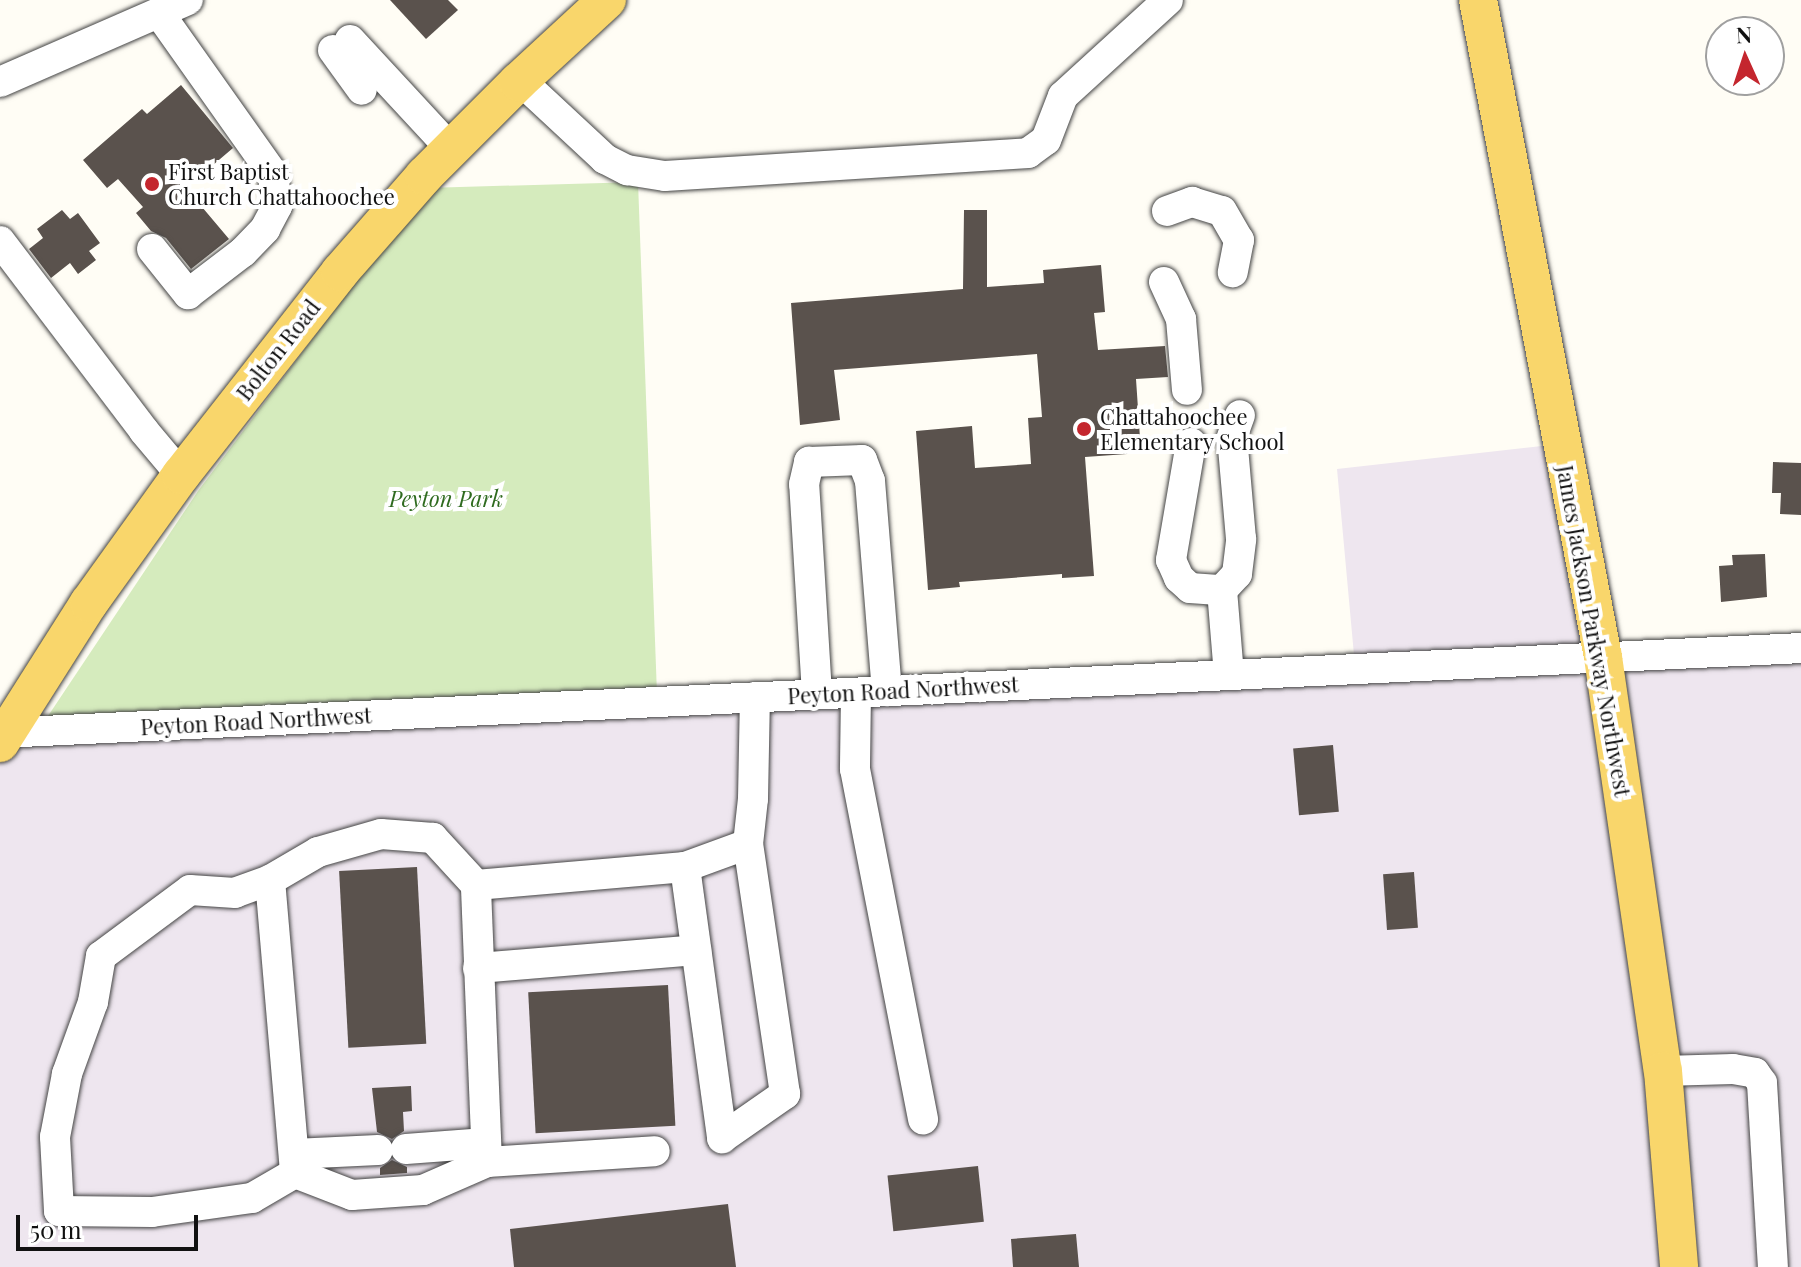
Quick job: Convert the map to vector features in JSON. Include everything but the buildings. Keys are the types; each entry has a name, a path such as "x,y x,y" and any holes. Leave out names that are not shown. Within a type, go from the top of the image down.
{"main road":[{"name":"Bolton Road","path":"2,736 89,603 181,475 340,272 451,149 607,0"},
{"name":"James Jackson Parkway Northwest","path":"1478,0 1603,657 1663,1071 1679,1267"}],"street":[{"path":"0,82 188,0"},
{"path":"520,80 605,159 627,170 665,176 1028,153 1046,140 1063,96 1168,0"},
{"path":"152,249 188,294 243,252 265,229 277,206 273,174 159,13"},
{"path":"362,90 342,45 451,149"},
{"path":"1167,211 1192,202 1222,211 1239,240 1233,272"},
{"path":"0,241 68,323 181,475"},
{"path":"1164,282 1181,319 1187,390"},
{"path":"1229,675 1222,590 1237,574 1241,539 1232,437 1240,415"},
{"path":"1191,443 1171,560 1179,578 1190,588 1222,590"},
{"path":"817,694 804,484 809,462 862,460 870,481 887,691"},
{"name":"Peyton Road Northwest","path":"2,736 1801,648"},
{"path":"856,693 855,769 923,1119"},
{"path":"685,867 722,1138 785,1094 748,844 753,799 755,697"},
{"path":"486,1153 476,885 433,838 381,834 318,852 270,880 235,893 190,890 101,956 93,1002 67,1074 55,1137 59,1211 152,1212 252,1198 294,1163 392,1150 486,1153 655,1151"},
{"path":"476,885 685,867 748,844"},
{"path":"270,880 294,1163"},
{"path":"478,968 696,950"},
{"path":"1663,1071 1733,1069 1755,1073 1762,1083 1773,1267"},
{"path":"294,1163 352,1195 423,1190 486,1153"}],"shaded area":[{"path":"1569,443 1622,656 1801,647 1801,1267 0,1267 0,721 1355,666 1337,469"}],"green space":[{"name":"Peyton Park","path":"638,182 657,694 46,719 198,491 426,188"}],"place":[{"name":"First Baptist Church Chattahoochee","path":"152,184"},
{"name":"Chattahoochee Elementary School","path":"1084,429"}]}
